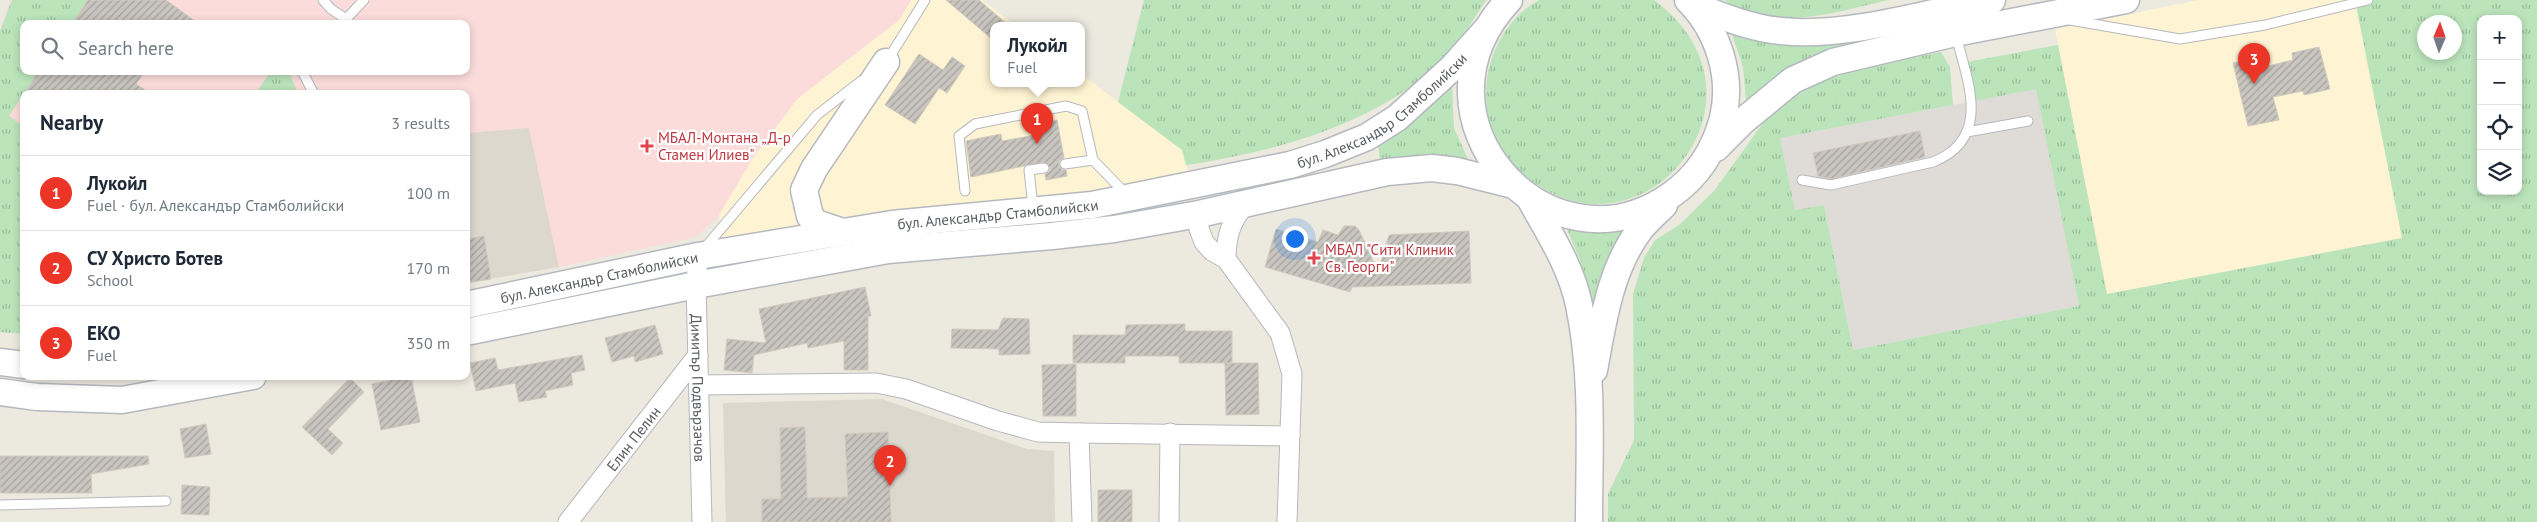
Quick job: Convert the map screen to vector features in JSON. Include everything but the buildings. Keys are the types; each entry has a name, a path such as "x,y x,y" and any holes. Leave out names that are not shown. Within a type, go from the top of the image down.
{"main road":[{"path":"1509,0 1487,29 1480,44 1472,77 1472,111 1482,144 1501,172 1521,191 1560,253 1579,304 1589,393 1589,522"},
{"path":"1690,2 1757,27 1805,32 1889,21 1992,0"},
{"path":"1589,393 1612,286 1628,249 1642,228 1708,156 1743,121 1793,80 1854,56 1956,33 2126,0"},
{"path":"1690,2 1716,42 1726,85 1722,122 1708,156"},
{"name":"бул. Александър Стамболийски","path":"470,331 696,285 888,250 975,241 1129,198 1290,165 1325,154 1367,137 1397,118 1453,67 1487,29"},
{"path":"843,232 816,223 810,216 804,190 814,169 886,62"},
{"path":"1199,214 1223,194 1290,165"},
{"name":"бул. Александър Стамболийски","path":"470,304 698,256 892,224 1035,225 1114,229 1247,204 1387,172 1432,168 1457,171 1521,191"},
{"path":"1521,191 1558,211 1581,216 1605,218 1621,216 1652,206 1679,189"},
{"path":"0,362 20,364"},
{"path":"0,392 36,397 122,400 231,380"}],"street":[{"path":"1226,259 1226,245 1232,224 1236,214 1247,204"},
{"path":"1199,214 1199,229 1204,242 1212,251 1226,259 1280,333 1292,374 1287,522"},
{"name":"Димитър Подвързачов","path":"698,256 696,285 702,522"},
{"name":"Елин Пелин","path":"568,522 698,355"},
{"path":"699,386 876,383 906,389 998,421 1038,432 1290,436"},
{"path":"1079,433 1082,522"},
{"path":"1169,522 1170,433"}],"lane":[{"path":"323,0 331,9 346,19 364,0"},
{"path":"698,256 817,115 886,62 925,0"},
{"path":"2050,15 2084,24 2180,39 2265,25 2368,0"},
{"path":"1802,180 1831,185 1933,162 1948,156 1961,143 1971,122 1972,104 1956,33"},
{"path":"304,75 312,90"},
{"path":"965,192 959,136 975,124 1066,106 1082,111 1093,160 1129,198"},
{"path":"1967,132 2028,121"},
{"path":"1065,164 1093,160"},
{"path":"1035,225 1029,170 1044,168"},
{"path":"0,505 166,501"}],"shaded area":[{"name":"МБАЛ-Монтана „Д-р Стамен Илиев\"","path":"10,0 911,0 899,20 797,99 752,159 719,215 696,237 559,267 529,128 470,133 470,90 20,90 20,190 0,166 0,31"},
{"path":"911,0 982,0 1011,22 990,22 990,87 1085,87 1085,77 1182,150 1192,185 895,234 725,266 719,215 752,159 797,99 899,20"},
{"path":"2199,0 2355,0 2402,238 2107,294 2055,29"},
{"path":"2036,89 2079,306 1853,350 1824,205 1795,211 1780,138"},
{"path":"529,127 559,267 470,282 470,133"},
{"path":"882,399 1027,449 1054,451 1055,522 726,522 723,403"}],"green space":[{"path":"12,0 88,0 75,20 20,20 20,75 36,75 26,90 20,90 20,100 9,116 20,124 20,334 0,332 0,31"},
{"path":"1144,0 1486,0 1461,38 1444,59 1417,82 1388,101 1324,132 1290,143 1255,152 1186,165 1182,150 1118,102"},
{"path":"1539,0 1654,0 1691,40 1706,83 1702,125 1682,162 1650,189 1611,203 1567,200 1523,174 1508,157 1496,138 1489,117 1486,95 1487,81 1494,53 1507,28 1527,8"},
{"path":"1724,0 1889,0 1837,12 1783,18 1745,11"},
{"path":"2355,0 2537,0 2537,522 1608,522 1608,494 1634,440 1633,294 1644,258 1655,240 1679,225 1714,191 1766,119 1795,96 1826,80 1867,66 1941,52 1950,67 1953,105 1780,138 1795,210 1824,205 1853,350 2079,306 2036,89 1975,101 1967,62 2058,45 2107,294 2402,238"},
{"path":"1731,31 1756,40 1791,45 1862,37 1792,68 1746,101 1743,67"},
{"path":"268,75 291,75 296,90 258,90"},
{"path":"1452,86 1454,128 1471,166 1380,161 1378,144 1408,126"},
{"path":"1567,229 1594,233 1626,229 1594,319 1580,260"}],"place":[{"name":"EKO","path":"2254,84"},
{"name":"Лукойл","path":"1037,144"},
{"name":"МБАЛ-Монтана „Д-р Стамен Илиев\"","path":"647,146"},
{"name":"МБАЛ \"Сити Клиник Св. Георги\"","path":"1314,258"},
{"name":"СУ Христо Ботев","path":"890,486"}]}
